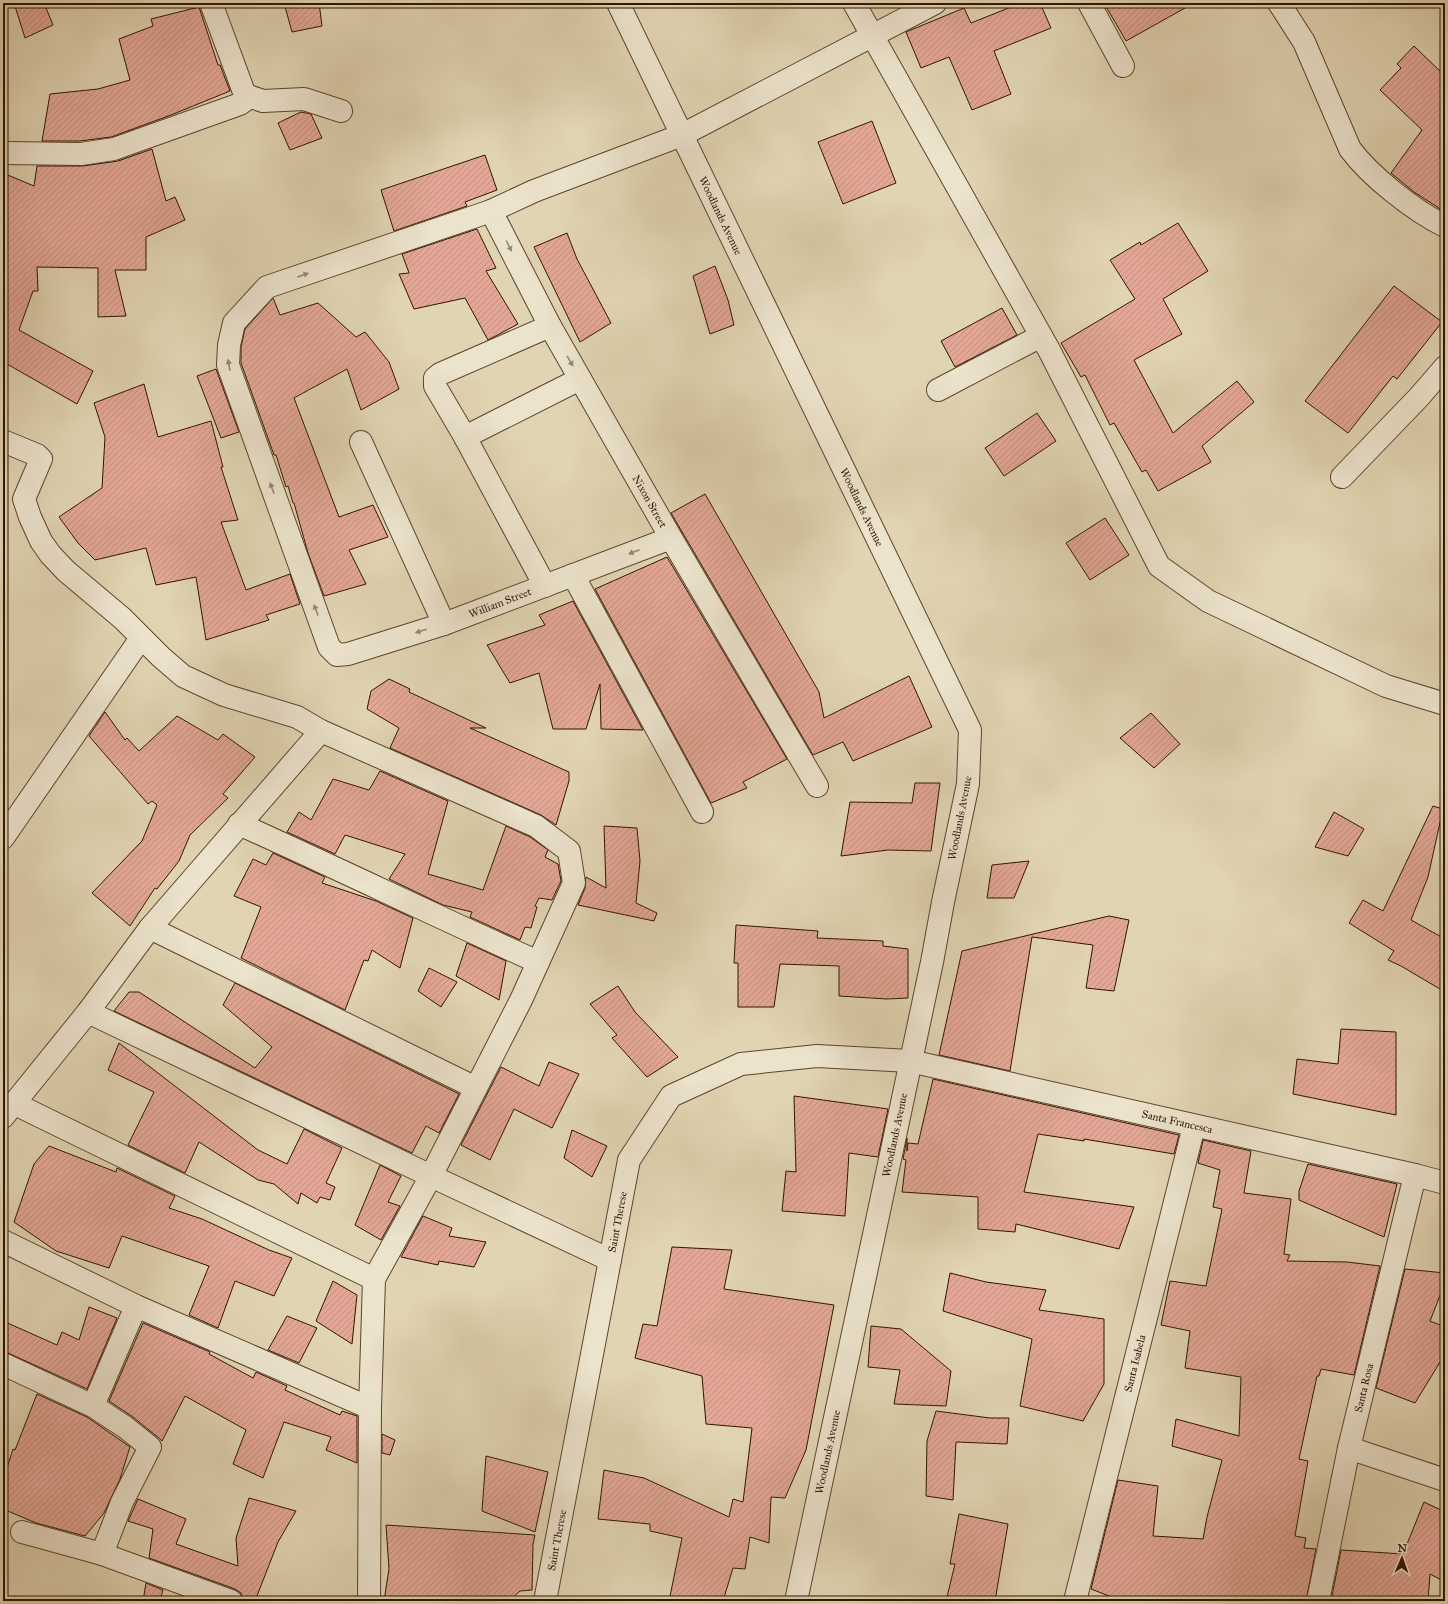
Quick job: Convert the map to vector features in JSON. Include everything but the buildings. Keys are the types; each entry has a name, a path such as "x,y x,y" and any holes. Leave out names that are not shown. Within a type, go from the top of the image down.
{"street":[{"path":"3,153 81,154 114,149 240,104 244,101 244,95 211,3"},
{"name":"Woodlands Avenue","path":"618,3 970,730 968,784 932,962 796,1601"},
{"path":"854,3 1041,336 1159,566 1208,601 1386,686 1445,704"},
{"path":"492,211 534,191 682,135 935,3"},
{"path":"1089,3 1123,66"},
{"path":"1279,3 1304,42 1338,122 1353,153 1400,197 1429,218 1445,226"},
{"path":"244,95 263,101 304,100 341,111"},
{"name":"Nixon Street","path":"492,211 550,326 671,538 817,786"},
{"name":"William Street","path":"492,211 267,287 234,323 229,345 228,365 329,647 337,655 348,654 444,624 671,538"},
{"path":"545,586 465,437 435,386 435,378 440,374 550,326"},
{"path":"938,390 1041,336"},
{"path":"1342,477 1419,397 1445,367"},
{"path":"465,437 580,379"},
{"path":"3,441 41,459 24,499 32,523 41,541 50,554 66,571 122,618 141,638 183,676 202,686 244,702 298,717 321,731 536,826 569,851 574,883 521,1000 431,1176 374,1279 370,1408 369,1601"},
{"path":"360,442 444,624"},
{"path":"573,575 702,812"},
{"path":"3,838 141,638"},
{"path":"321,731 150,928 88,1012 8,1110 374,1279"},
{"path":"239,824 358,877 448,922 538,962"},
{"path":"150,928 476,1088"},
{"path":"88,1012 610,1260"},
{"name":"Saint Therese","path":"545,1601 629,1160 671,1096 741,1064 817,1056 910,1061"},
{"name":"Santa Francesca","path":"910,1061 1416,1175 1445,1183"},
{"name":"Santa Isabela","path":"1075,1601 1194,1126"},
{"name":"Santa Rosa","path":"1318,1601 1349,1448 1416,1175"},
{"path":"3,1241 136,1306 370,1408"},
{"path":"94,1406 136,1306"},
{"path":"3,1364 94,1406 125,1427 150,1447 122,1502 102,1554"},
{"path":"1349,1448 1445,1480"},
{"path":"22,1532 102,1554 231,1601"}]}
